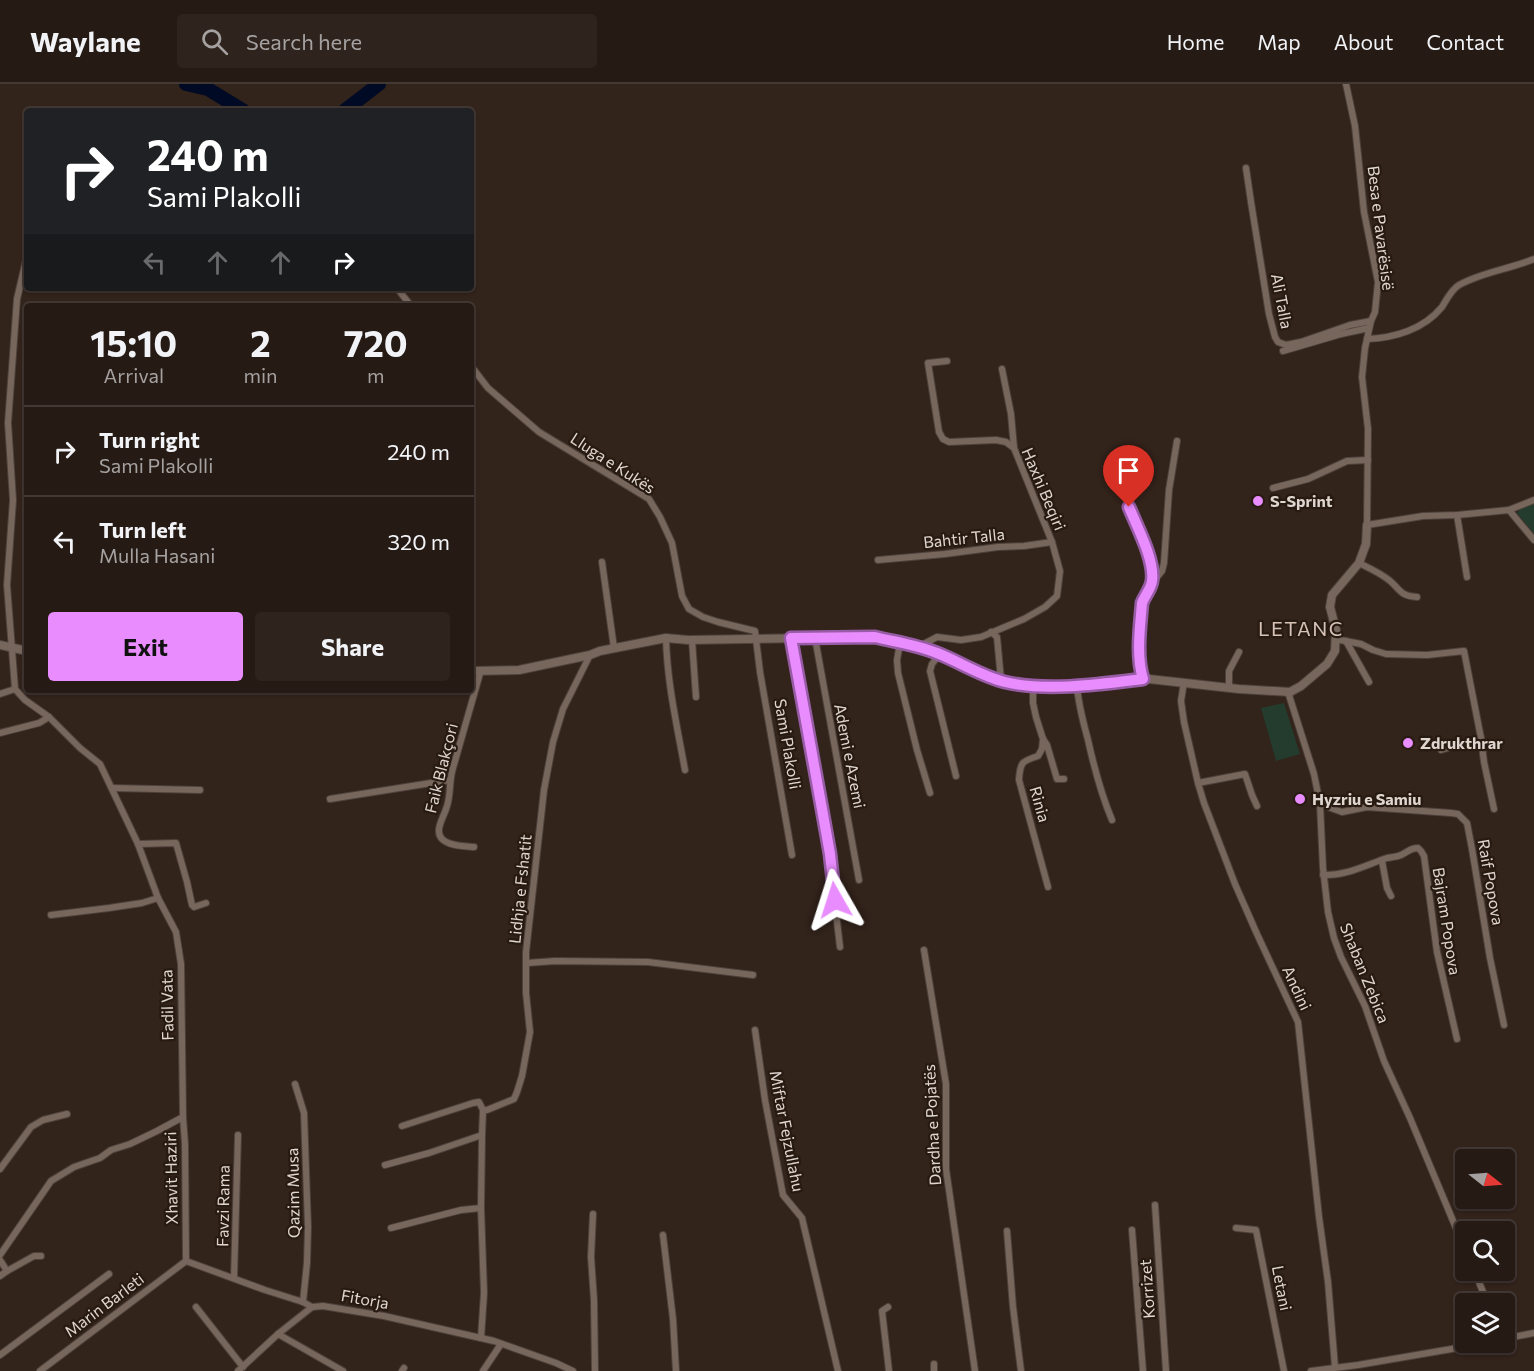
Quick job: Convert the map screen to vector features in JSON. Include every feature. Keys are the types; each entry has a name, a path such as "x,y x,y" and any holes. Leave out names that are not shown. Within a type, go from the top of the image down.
{"street":[{"name":"Besa e Pavarësisë","path":"1347,84 1355,126 1364,212 1378,282 1375,312 1367,339 1362,377 1368,429 1367,525"},
{"name":"Ali Talla","path":"1246,168 1269,314 1278,342 1286,345 1350,325 1370,325"},
{"path":"1367,339 1402,334 1421,325 1460,285 1482,274 1534,259"},
{"path":"0,694 15,689 7,585 14,500 8,423 17,299 24,269"},
{"path":"399,291 409,303"},
{"path":"1283,351 1370,325"},
{"name":"Haxhi Beqiri","path":"918,647 937,637 970,639 1024,619 1046,607 1057,596 1060,571 1052,542 1014,448 1006,442 996,440 949,442 943,439 939,432 928,363 946,361"},
{"path":"1002,369 1011,414 1014,448"},
{"name":"Lluga e Kukës","path":"474,370 488,388 539,432 649,499 672,543 682,596 689,609 703,617 754,631 756,639"},
{"path":"1152,583 1162,571 1164,563 1169,490 1177,441"},
{"path":"1273,488 1308,478 1347,461 1368,460"},
{"path":"1127,479 1127,499 1152,572 1150,590 1144,596 1142,603 1139,657 1143,679"},
{"path":"474,670 519,670 666,638 692,640 875,637 940,654 989,677 1033,687 1149,679 1288,692 1300,686 1327,664 1335,651 1336,630 1330,607 1332,595 1359,564 1366,544 1367,525 1423,516 1509,510 1534,500"},
{"path":"1509,510 1534,540"},
{"path":"1457,515 1467,577"},
{"name":"Bahtir Talla","path":"878,560 1052,542"},
{"path":"602,562 614,648"},
{"path":"1359,564 1389,579 1408,597 1417,597"},
{"path":"991,632 997,637 1000,680"},
{"path":"666,638 666,659 671,694 685,770"},
{"path":"791,638 826,831 840,947"},
{"name":"Ademi e Azemi","path":"815,638 859,880"},
{"name":"Sami Plakolli","path":"756,639 792,855"},
{"path":"1335,639 1353,641 1386,654 1427,655 1464,651 1494,809"},
{"path":"692,640 696,697"},
{"path":"1346,641 1369,682"},
{"path":"900,643 897,660 898,673 930,793"},
{"path":"0,645 24,650"},
{"path":"1229,688 1229,671 1239,652"},
{"path":"940,654 932,664 930,671 956,777"},
{"name":"Lidhja e Fshatit","path":"402,1126 472,1103 479,1102 483,1110 487,1110 514,1099 518,1092 530,1032 526,993 526,952 544,790 553,742 563,709 590,656"},
{"name":"Faik Blakçori","path":"474,847 448,843 440,836 439,829 448,804 450,780 481,670"},
{"name":"Andini","path":"1184,682 1181,701 1198,783 1235,884 1298,1022 1328,1282 1333,1369"},
{"path":"1077,685 1078,705 1095,772 1112,820"},
{"name":"Rinia","path":"1033,687 1033,703 1043,740 1042,749 1038,756 1025,760 1021,766 1019,780 1048,887"},
{"name":"Fadil Vata","path":"15,689 100,764 138,844 158,898 176,932 181,964 183,1117"},
{"name":"Shaban Zebica","path":"1288,692 1314,774 1320,804 1321,852 1328,912 1341,957 1365,1006 1384,1061 1455,1226"},
{"path":"0,733 39,723 49,717"},
{"path":"1441,750 1481,738"},
{"name":"Rinia","path":"1043,740 1047,744 1057,778 1064,779"},
{"path":"1198,783 1245,774 1257,806"},
{"path":"330,799 450,780"},
{"path":"112,788 200,790"},
{"name":"Raif Popova","path":"1320,804 1341,812 1367,807 1458,814 1467,823 1504,1025"},
{"path":"138,844 176,843 192,905 194,907 206,903"},
{"name":"Bajram Popova","path":"1323,875 1334,876 1346,873 1400,856 1413,848 1421,851 1424,856 1437,952 1457,1039"},
{"path":"1382,861 1387,888 1391,896"},
{"path":"51,915 109,909 158,898"},
{"name":"Dardha e Pojatës","path":"924,950 946,1083 946,1169 975,1371"},
{"path":"527,963 648,962 753,975"},
{"name":"Miftar Fejzullahu","path":"755,1030 765,1100 783,1195 802,1218 838,1371"},
{"name":"Qazim Musa","path":"295,1084 304,1113 308,1227 303,1302"},
{"path":"481,1338 484,1293 481,1208 483,1110"},
{"path":"0,1169 32,1127 42,1120 67,1114"},
{"name":"Xhavit Haziri","path":"0,1255 51,1180 74,1167 100,1158 111,1150 130,1144 183,1117 186,1261"},
{"name":"Favzi Rama","path":"234,1278 238,1135"},
{"path":"385,1165 482,1135"},
{"name":"Korrizet","path":"1155,1205 1166,1371"},
{"path":"391,1228 461,1210 481,1208"},
{"path":"593,1214 591,1257 595,1371"},
{"name":"Letani","path":"1236,1228 1256,1230 1284,1371"},
{"name":"Korrizet","path":"1132,1230 1143,1371"},
{"path":"1007,1231 1013,1307 1022,1371"},
{"path":"663,1235 673,1319 676,1371"},
{"path":"0,1276 34,1256 41,1256"},
{"path":"0,1260 7,1271"},
{"path":"186,1261 312,1307 240,1369 196,1307"},
{"name":"Marin Barleti","path":"40,1371 186,1261"},
{"path":"0,1355 110,1274"},
{"name":"Fitorja","path":"312,1307 323,1306 384,1316 481,1338 573,1371"},
{"path":"888,1307 882,1311 889,1371"},
{"path":"1515,1337 1534,1333"},
{"path":"278,1334 343,1371"},
{"path":"483,1371 501,1344"},
{"path":"1311,1371 1455,1348"}],"green space":[{"path":"1534,503 1534,534 1517,513 1521,508"},
{"path":"1284,703 1300,754 1276,761 1261,708"}],"waterway":[{"path":"186,84 208,89 239,108"},
{"path":"348,108 379,84"}],"place":[{"name":"S-Sprint","path":"1258,501"},
{"name":"Zdrukthrar","path":"1408,743"},
{"name":"Hyzriu e Samiu","path":"1300,799"}],"district":[{"name":"LETANC","path":"1301,629"}],"route":[{"path":"835,900 830,854 791,638 875,637 913,645 937,653 989,677 1031,687 1143,679 1139,657 1142,603 1144,596 1150,590 1152,572 1148,553 1129,507"}]}
